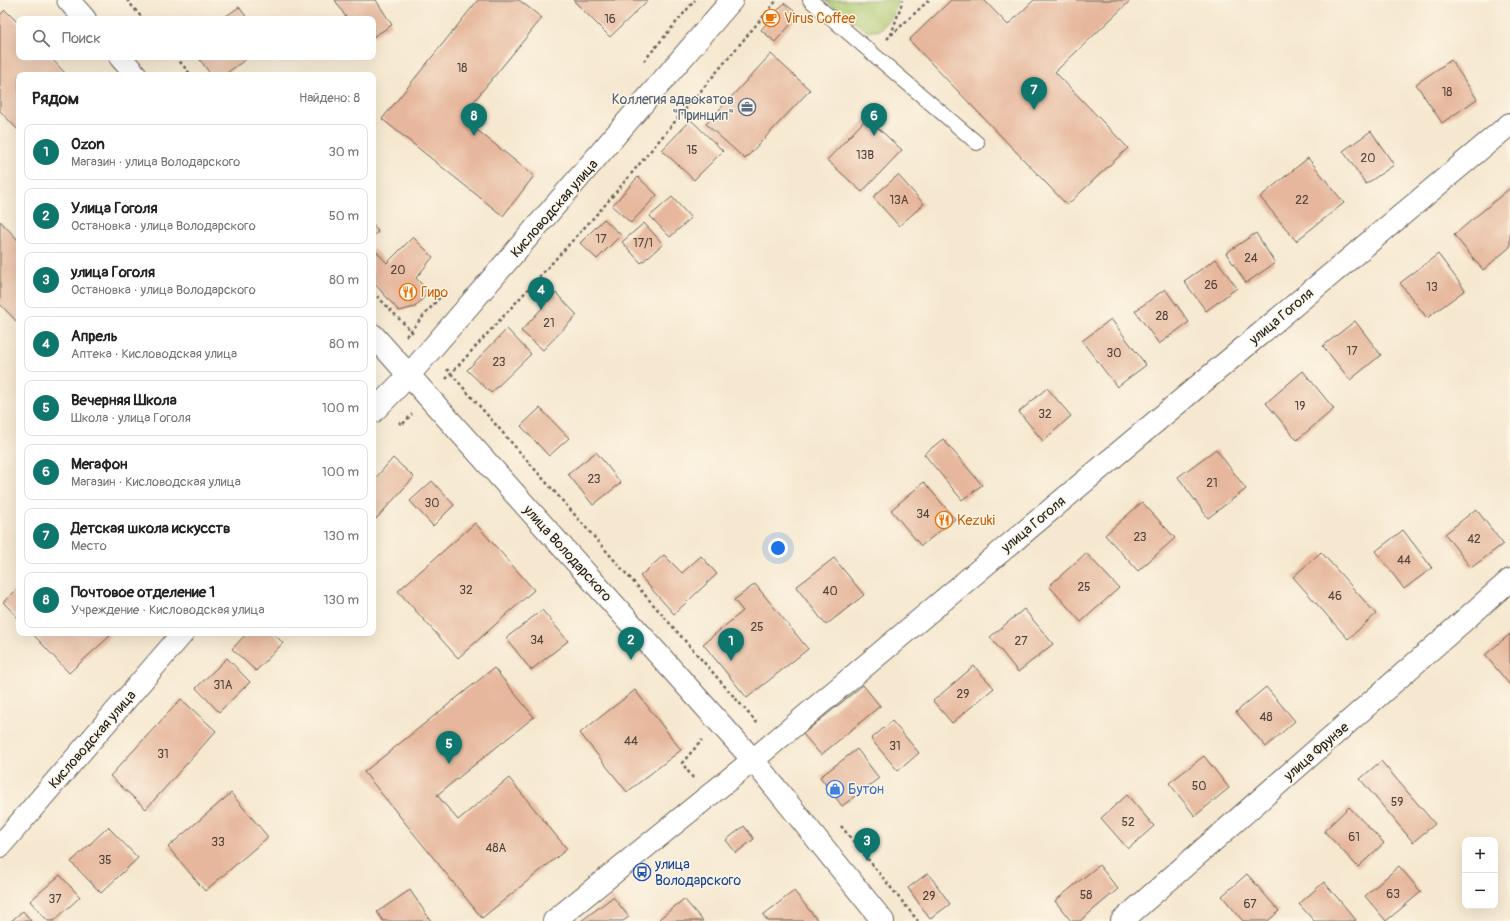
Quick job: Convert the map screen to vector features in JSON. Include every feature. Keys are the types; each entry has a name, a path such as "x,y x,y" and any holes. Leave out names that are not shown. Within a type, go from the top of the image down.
{"street":[{"path":"68,0 82,16"},
{"name":"Кисловодская улица","path":"376,409 431,351 732,0"},
{"path":"123,60 133,72"},
{"name":"улица Гоголя","path":"554,921 774,743 1510,124"},
{"name":"улица Володарского","path":"376,338 753,760 883,921"},
{"name":"улица Фрунзе","path":"1122,921 1510,580"},
{"name":"Кисловодская улица","path":"0,846 180,636"}],"lane":[{"path":"810,0 871,54 977,143"}],"path":[{"path":"127,0 140,16"},
{"path":"402,425 428,396 451,374 605,205 777,0"},
{"path":"891,36 903,0"},
{"path":"871,54 929,0"},
{"path":"178,60 188,72"},
{"path":"376,295 431,351 774,743"},
{"path":"707,797 682,764 718,721"},
{"path":"838,823 918,921"}],"green space":[{"path":"824,0 898,0 892,17 880,30 868,32"}],"building":[{"path":"335,0 376,0 392,25 376,35 376,16 345,16"},
{"path":"478,0 519,0 542,18 461,117 534,176 503,216 382,119"},
{"path":"573,0 648,0 610,37"},
{"path":"951,0 984,0 1008,25 1034,0 1131,0 1055,72 1128,148 1067,205 909,40"},
{"path":"784,3 799,15 775,42 761,30"},
{"path":"239,7 246,16 226,16"},
{"path":"5,10 16,21 16,60 53,60 64,72 16,72 16,128 0,111 0,15"},
{"path":"771,54 810,90 745,159 706,124"},
{"path":"200,60 245,60 228,72 209,72"},
{"path":"1451,60 1477,99 1442,123 1416,84"},
{"path":"867,118 902,150 862,192 827,160"},
{"path":"691,120 723,151 694,180 662,150"},
{"path":"1371,131 1394,165 1366,184 1343,151"},
{"path":"1308,158 1344,203 1296,241 1260,197"},
{"path":"898,175 924,204 899,226 873,197"},
{"path":"638,177 657,195 631,223 612,206"},
{"path":"1510,188 1510,247 1483,270 1454,235"},
{"path":"672,197 691,218 670,237 650,216"},
{"path":"604,219 621,235 597,259 580,243"},
{"path":"0,221 16,238 16,321 0,304"},
{"path":"644,223 663,244 641,263 622,242"},
{"path":"1256,233 1275,263 1246,283 1226,253"},
{"path":"413,237 433,257 416,278 429,292 415,307 399,311 376,285 376,251 387,263"},
{"path":"1438,254 1465,290 1427,318 1400,283"},
{"path":"1216,259 1237,288 1206,311 1184,281"},
{"path":"1165,289 1189,322 1159,344 1135,311"},
{"path":"556,293 577,315 543,350 521,331"},
{"path":"1111,319 1146,365 1117,387 1082,341"},
{"path":"1355,321 1381,355 1350,380 1323,346"},
{"path":"507,329 531,354 491,393 467,370"},
{"path":"1303,371 1334,409 1297,440 1266,403"},
{"path":"1047,388 1071,416 1043,441 1019,412"},
{"path":"540,408 569,438 549,456 521,426"},
{"path":"943,439 982,485 962,500 924,454"},
{"path":"1216,449 1246,489 1208,518 1178,477"},
{"path":"596,452 621,483 593,505 568,474"},
{"path":"393,458 414,477 376,519 376,478"},
{"path":"432,481 454,505 433,526 410,501"},
{"path":"924,482 955,519 921,546 891,510"},
{"path":"1142,502 1175,538 1138,571 1105,535"},
{"path":"1476,509 1503,544 1471,568 1445,534"},
{"path":"475,523 534,590 458,658 398,591"},
{"path":"1403,530 1432,568 1404,589 1376,551"},
{"path":"1321,552 1376,614 1348,639 1293,577"},
{"path":"1086,553 1119,588 1081,622 1049,586"},
{"path":"664,555 682,573 701,556 717,574 674,614 640,576"},
{"path":"834,558 864,595 826,625 796,587"},
{"path":"755,584 808,649 747,698 703,644 743,611 734,600"},
{"path":"16,591 16,616 3,602"},
{"path":"1024,609 1053,644 1018,672 990,637"},
{"path":"542,610 568,641 531,670 506,638"},
{"path":"1510,634 1510,685 1485,655"},
{"path":"35,636 110,636 69,673"},
{"path":"244,636 276,636 283,643 256,671 232,649"},
{"path":"227,658 250,682 219,712 196,688"},
{"path":"974,666 994,688 952,723 933,701"},
{"path":"494,668 534,717 437,795 458,820 509,778 567,849 482,918 364,772"},
{"path":"863,685 880,706 821,755 803,734"},
{"path":"1266,687 1295,721 1266,747 1236,712"},
{"path":"635,690 681,750 627,792 580,733"},
{"path":"181,699 216,731 146,809 110,776"},
{"path":"892,721 919,753 898,771 871,739"},
{"path":"857,749 879,778 842,806 820,777"},
{"path":"1204,756 1229,788 1195,816 1169,783"},
{"path":"1381,761 1435,824 1413,842 1360,779"},
{"path":"231,793 268,837 205,891 168,847"},
{"path":"1127,795 1154,826 1128,849 1101,818"},
{"path":"1349,807 1384,843 1358,867 1324,831"},
{"path":"744,826 754,839 736,853 726,840"},
{"path":"108,827 138,858 101,893 71,862"},
{"path":"1099,865 1118,889 1080,921 1071,921 1055,901"},
{"path":"1399,866 1421,892 1386,921 1365,896"},
{"path":"928,873 950,904 930,919 908,888"},
{"path":"1247,874 1279,911 1268,921 1243,921 1222,896"},
{"path":"60,875 80,897 54,921 48,921 30,901"},
{"path":"1324,882 1356,920 1355,921 1314,921 1299,904"},
{"path":"410,890 431,921 383,921 377,912"},
{"path":"794,891 818,921 768,921 763,915"},
{"path":"613,897 629,917 623,921 581,921"},
{"path":"684,899 703,921 661,921 659,919"},
{"path":"23,911 31,921 11,921"}],"place":[{"name":"Virus Coffee","path":"771,18"},
{"name":"Коллегия адвокатов \"Принцип\"","path":"747,107"},
{"name":"Детская школа искусств","path":"1034,110"},
{"name":"Почтовое отделение 1","path":"474,136"},
{"name":"Мегафон","path":"874,136"},
{"name":"Гиро","path":"408,292"},
{"name":"Апрель","path":"541,310"},
{"name":"Kezuki","path":"944,520"},
{"name":"Улица Гоголя","path":"631,660"},
{"name":"Ozon","path":"731,661"},
{"name":"Вечерняя Школа","path":"449,764"},
{"name":"Бутон","path":"835,789"},
{"name":"улица Гоголя","path":"867,861"},
{"name":"улица Володарского","path":"642,872"}]}
